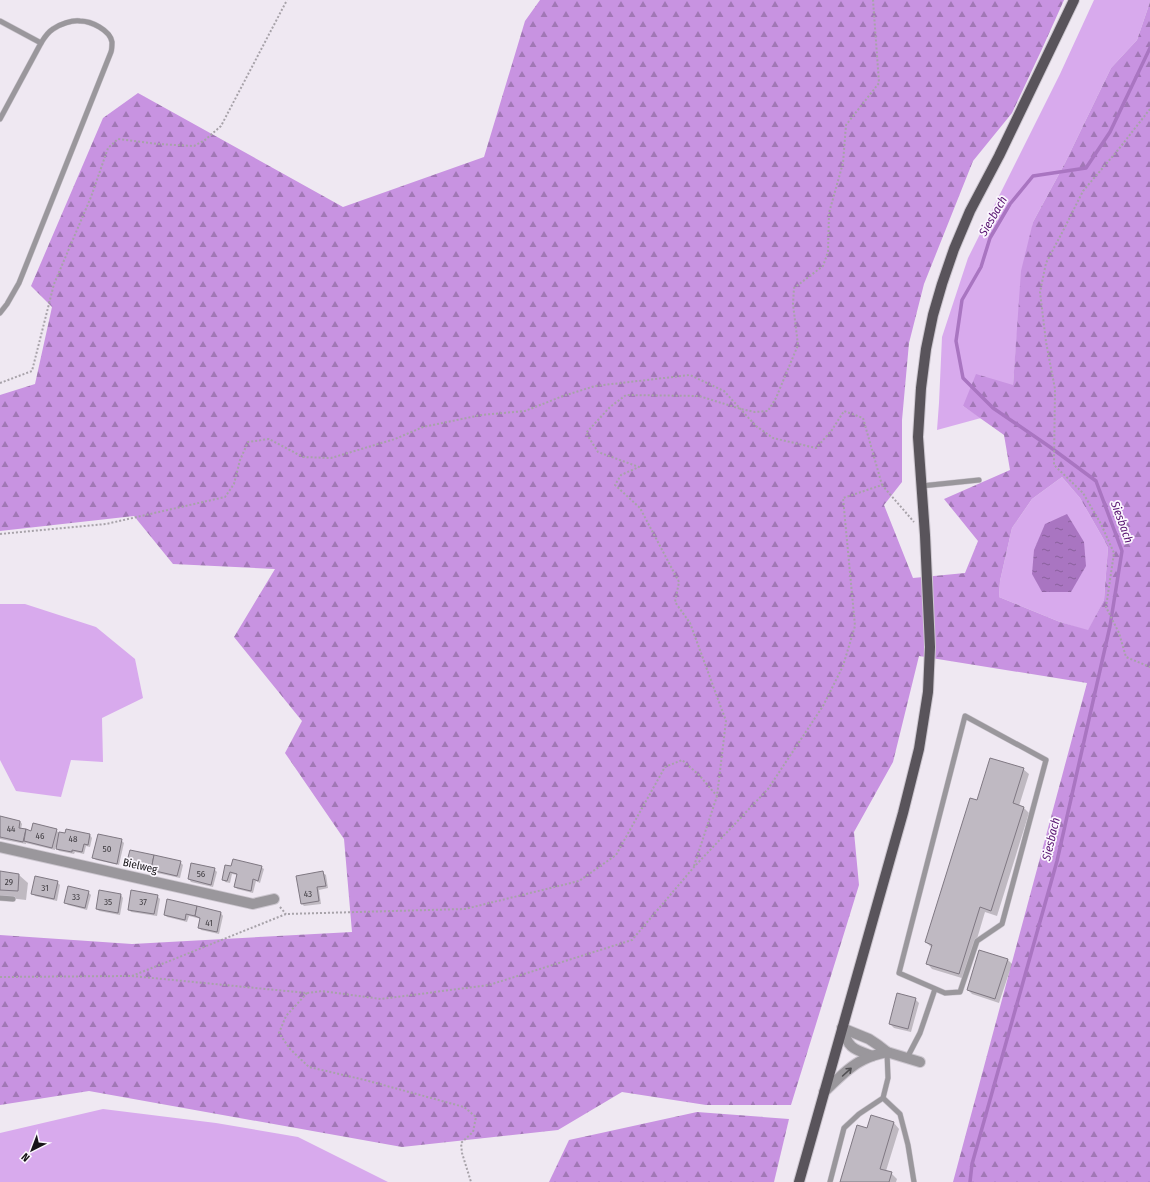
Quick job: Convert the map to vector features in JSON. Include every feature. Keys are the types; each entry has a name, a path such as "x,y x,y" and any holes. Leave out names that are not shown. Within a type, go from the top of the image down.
{"main road":[{"path":"799,1182 903,813 919,749 928,692 930,647 925,535 918,436 921,388 926,349 933,315 954,249 970,211 999,156 1074,0"}],"street":[{"name":"Bielweg","path":"0,847 253,904 274,899"},
{"path":"842,1028 869,1039 887,1052 920,1062"},
{"path":"842,1028 851,1046 856,1050 872,1056"},
{"path":"824,1092 853,1066 862,1060 887,1052"}],"lane":[{"path":"0,21 41,43"},
{"path":"0,119 45,36 53,29 62,25 80,21 94,24 105,30 112,41 112,52 19,283 0,313"},
{"path":"921,486 979,480"},
{"path":"965,716 1046,760 1002,924 977,941 960,992 945,993 935,989 899,973 965,716"},
{"path":"0,898 13,899"},
{"path":"907,1058 920,1033 935,989"},
{"path":"830,1182 844,1128 859,1114 883,1098 888,1078 887,1052"},
{"path":"883,1098 900,1114 908,1145 914,1182"}],"path":[{"path":"0,383 32,371 54,284 91,197 108,148 118,139 158,144 194,146 205,140 221,126 287,0"},
{"path":"694,867 717,796 726,721 690,623 675,602 679,582 640,508 615,485 621,475 639,467 598,452 586,433 610,407 626,395 699,396 741,409 756,412 768,411 776,398 798,345 793,304 794,288 823,266 828,252 830,213 843,163 846,125 879,83 873,0"},
{"path":"1150,110 1083,191 1046,263 1040,292 1046,342 1054,389 1054,465 1084,492 1101,524 1114,553 1106,607 1116,627 1126,657 1150,668"},
{"path":"0,534 106,524 225,497 234,484 240,460 248,442 270,439 303,457 331,458 395,440 423,427 481,415 525,411 563,396 595,386 690,375 724,391 756,426 773,438 816,448 832,430 844,411 863,418 882,485 925,535"},
{"path":"0,977 132,976 307,993 322,991 381,1000 489,985 632,940 694,867 768,788 823,706 843,666 855,626 843,498 882,485"},
{"path":"132,976 286,914 465,909 579,881 616,855 665,767 682,760 699,775 717,796"},
{"path":"307,993 286,1016 279,1033 290,1049 309,1067 365,1080 464,1107 476,1117 473,1132 461,1144 462,1154 472,1182"}],"shaded area":[{"path":"1094,0 1150,0 1150,2 1137,40 1111,68 1065,163 1033,222 1017,334 1013,385 963,406 981,418 937,430 942,337 968,258 1060,74"},
{"path":"1062,477 1080,498 1108,547 1104,600 1088,631 1060,622 999,597 1000,581 1012,528 1032,499"},
{"path":"0,604 25,604 96,627 135,659 143,698 102,718 103,762 71,760 61,797 16,791 0,760"},
{"path":"103,1109 216,1123 298,1137 388,1182 0,1182 0,1133"}],"green space":[{"path":"540,0 1064,0 1012,113 973,161 924,284 909,343 902,420 902,482 884,505 913,578 965,573 978,541 944,499 1010,470 1004,435 963,406 976,374 1013,385 1021,271 1033,222 1065,163 1111,68 1137,40 1150,2 1150,1182 953,1182 1087,683 919,656 893,762 854,832 859,885 791,1105 706,1105 622,1092 558,1130 402,1147 89,1091 0,1105 0,935 132,944 352,932 344,839 285,753 302,721 234,637 275,569 173,564 134,516 0,531 0,395 35,384 52,307 31,286 103,118 138,93 343,207 484,157 525,21","holes":["1062,477 1080,498 1108,547 1104,600 1088,630 1060,622 999,597 1000,581 1012,528 1032,499"]},
{"path":"697,1112 789,1119 774,1182 549,1182 569,1140"}],"water":[{"path":"1067,514 1084,542 1086,566 1071,592 1042,592 1032,574 1034,550 1045,524"}],"building":[{"path":"990,758 1024,768 1013,803 1024,807 991,911 980,907 959,974 926,964 932,945 925,942 970,798 977,800"},
{"path":"0,816 20,821 19,828 26,829 23,842 0,837"},
{"path":"33,823 57,829 52,848 24,841 26,829 31,831"},
{"path":"66,829 90,834 88,845 84,844 82,852 56,849 59,832 65,833"},
{"path":"98,834 122,839 117,864 92,858"},
{"path":"130,850 154,855 151,870 126,865"},
{"path":"154,855 181,861 177,876 151,870"},
{"path":"233,859 262,866 258,881 253,879 251,891 234,887 237,874 230,872 227,881 222,880 225,865 231,866"},
{"path":"191,863 215,868 211,885 188,879"},
{"path":"0,871 19,874 18,891 0,890"},
{"path":"323,871 326,886 317,887 319,901 301,904 296,876"},
{"path":"35,876 58,881 54,899 31,894"},
{"path":"68,886 89,891 85,908 64,903"},
{"path":"99,890 121,894 118,913 96,909"},
{"path":"131,890 158,895 154,914 128,910"},
{"path":"167,899 197,906 195,916 186,914 185,920 164,915"},
{"path":"197,906 221,912 217,932 198,928 200,918 195,916"},
{"path":"979,950 1008,959 995,999 967,990"},
{"path":"897,993 916,998 908,1029 889,1024"},
{"path":"871,1115 894,1122 880,1169 892,1172 889,1182 840,1182 857,1125 867,1128"}],"waterway":[{"name":"Siesbach","path":"970,1182 972,1164 1057,861 1110,626 1122,551 1096,481 993,408 963,378 956,341 962,300 981,267 990,238 1010,204 1033,176 1086,168 1110,132 1150,48"}]}
